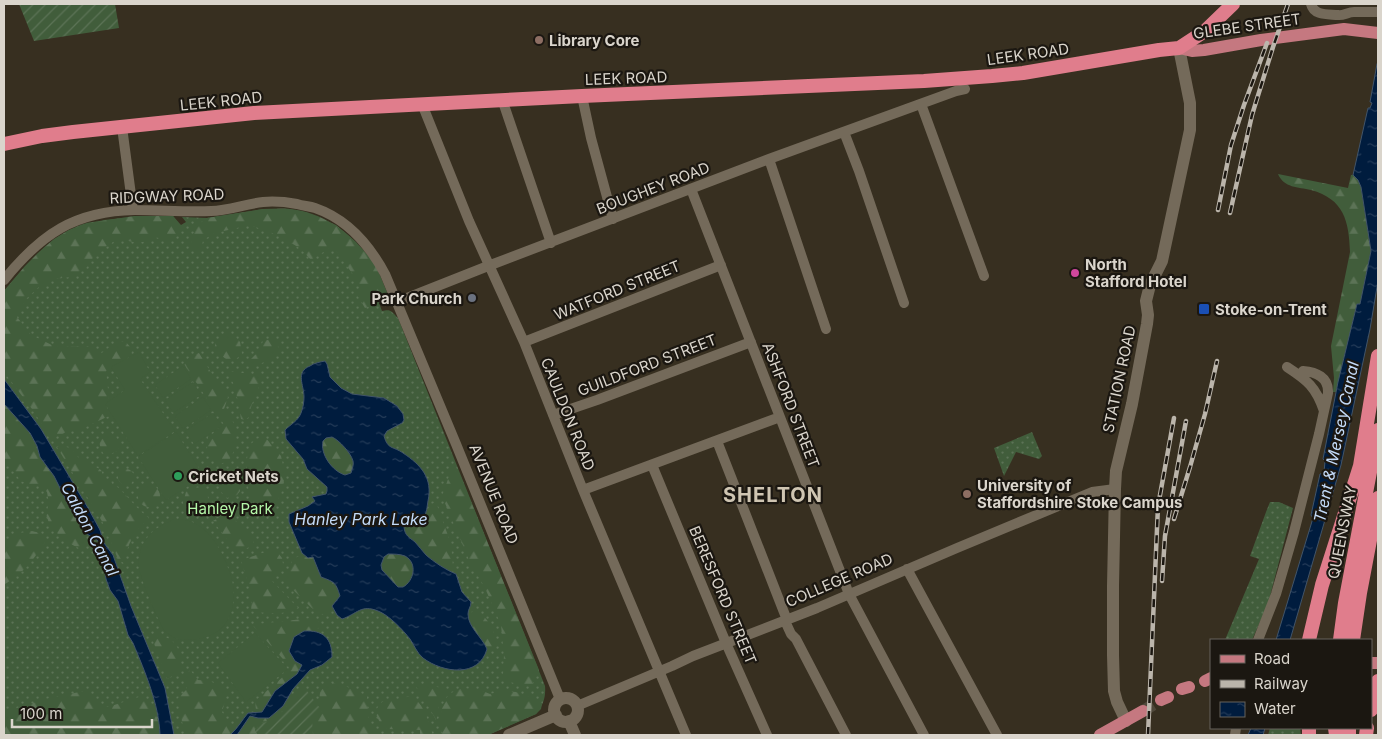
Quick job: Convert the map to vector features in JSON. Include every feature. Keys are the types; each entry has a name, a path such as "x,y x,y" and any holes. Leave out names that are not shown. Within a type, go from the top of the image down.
{"highway":[{"name":"LEEK ROAD","path":"4,144 42,136 254,113 924,81 990,76 1179,48 1205,30 1233,4"},
{"path":"1309,639 1322,585 1360,466 1378,356"},
{"name":"QUEENSWAY","path":"1340,639 1345,603 1378,430"},
{"name":"QUEENSWAY","path":"1353,639 1378,498"},
{"path":"1372,706 1378,680"}],"main road":[{"name":"GLEBE STREET","path":"1179,48 1192,51 1204,50 1344,29 1378,33"},
{"path":"1100,735 1143,711"}],"street":[{"path":"1311,4 1312,8 1322,14 1339,15 1351,12 1378,12"},
{"path":"1339,15 1343,18 1344,29"},
{"name":"STATION ROAD","path":"1126,721 1114,691 1112,654 1116,474 1132,404 1147,324 1146,301 1150,284 1162,261 1190,130 1190,102 1179,48"},
{"name":"BOUGHEY ROAD","path":"397,302 768,159 965,89"},
{"path":"582,96 591,138 613,219"},
{"path":"504,100 507,114 551,243"},
{"name":"CAULDON ROAD","path":"422,104 488,266 524,342 552,415 686,735"},
{"path":"920,104 984,276"},
{"path":"122,127 133,210"},
{"path":"844,132 904,304"},
{"path":"768,159 826,329"},
{"name":"ASHFORD STREET","path":"691,189 849,594 924,735"},
{"name":"RIDGWAY ROAD","path":"4,280 28,253 62,226 90,215 133,210 212,211 263,202 288,203 315,208 336,218 358,236 376,258 397,302"},
{"name":"WATFORD STREET","path":"524,342 721,265"},
{"name":"AVENUE ROAD","path":"397,302 560,699"},
{"name":"GUILDFORD STREET","path":"552,415 751,342"},
{"path":"1287,367 1310,384 1320,400 1324,412"},
{"path":"1258,639 1276,594 1327,400 1317,381 1303,371"},
{"path":"583,490 780,417"},
{"path":"716,441 791,634 796,639 846,735"},
{"name":"BERESFORD STREET","path":"652,465 767,735"},
{"name":"COLLEGE ROAD","path":"577,706 726,642 786,620 1092,492 1115,490"},
{"path":"907,569 997,735"},
{"path":"560,699 570,699 577,706 576,716 569,721 561,720 556,715 555,706 560,699"},
{"path":"509,735 556,715"},
{"path":"569,721 575,735"}],"green space":[{"path":"19,4 115,4 119,28 34,41"},
{"path":"1278,174 1348,188 1351,175 1353,175 1361,187 1371,251 1360,305 1357,304 1336,392 1333,392 1334,378 1331,346 1350,252 1346,221 1338,205 1331,199 1311,190 1288,184"},
{"name":"Hanley Park","path":"263,209 290,209 313,215 336,225 356,242 386,296 379,303 382,311 391,311 398,318 545,686 542,705 536,714 488,735 4,735 4,291 28,263 46,246 56,238 81,225 122,218 173,216 181,225 186,222 182,217 207,218"},
{"path":"263,209 287,209 313,214 345,232 373,262 380,274 387,292 384,300 365,308 356,293 363,289 333,246 311,260 301,249 280,236 250,225 215,233 203,240 202,246 195,252 192,250 190,246 196,226 207,218"},
{"path":"134,216 173,216 180,225 180,234 168,242 159,238 137,242 121,238 113,242 92,259 86,268 70,277 55,279 40,286 26,299 17,317 31,335 54,346 91,347 94,350 94,354 99,355 115,343 125,341 132,349 131,356 106,371 109,398 105,404 111,415 77,431 68,431 51,438 4,372 4,291 38,253 54,239 69,230 89,223"},
{"path":"233,334 240,342 242,354 236,359 226,359 214,350 216,342 223,337"},
{"path":"272,339 280,349 278,353 268,361 252,365 249,363 259,351 263,341"},
{"path":"139,352 150,372 140,379 175,431 138,456 105,404 125,390 111,367"},
{"path":"199,353 212,374 224,388 228,397 224,409 236,430 232,455 228,461 220,464 207,449 208,437 225,426 184,364 190,357"},
{"path":"183,366 191,379 163,398 155,385"},
{"path":"226,371 264,374 249,417 245,420 241,419 235,386"},
{"path":"193,382 201,395 173,413 165,400"},
{"path":"203,397 211,410 183,429 175,416"},
{"path":"4,404 30,433 40,457 54,476 69,506 87,534 85,543 79,548 51,529 46,514 49,503 47,492 40,486 33,486 21,481 4,459"},
{"path":"213,413 222,426 194,444 185,431"},
{"path":"109,432 117,438 120,447 109,455 103,453 100,440 102,435"},
{"path":"176,432 204,476 166,500 138,457"},
{"path":"1032,432 1042,456 1039,459 1016,452 1004,476 994,448"},
{"path":"265,437 281,456 285,475 282,491 275,506 266,514 254,510 247,474 250,447 256,439"},
{"path":"332,437 350,454 353,461 351,473 345,475 340,473 328,461 323,441 326,438"},
{"path":"57,447 71,448 78,457 101,470 104,478 117,486 149,518 132,538 127,550 125,564 118,559 103,523"},
{"path":"452,468 461,477 539,670 534,682 529,686 509,682 503,675 504,655 501,625 485,588 470,562 442,496"},
{"path":"123,469 129,469 134,474 132,483 123,485 118,480 118,474"},
{"path":"235,474 239,480 240,491 237,495 227,498 219,488 227,477"},
{"path":"149,485 157,488 160,496 157,504 149,507 141,504 138,496 141,488"},
{"path":"202,487 207,493 207,504 199,511 192,511 183,503 186,492 193,488"},
{"path":"1270,502 1279,502 1293,508 1268,604 1252,639 1225,639 1259,559 1250,556"},
{"path":"433,503 437,505 451,544 453,567 449,571 425,554 405,533 404,527 411,520 425,515"},
{"path":"225,514 243,527 255,545 237,552 213,521"},
{"path":"174,519 195,523 204,529 223,555 231,576 234,597 229,617 217,632 208,637 180,640 165,631 154,610 140,573 139,558 147,538 154,531"},
{"path":"31,531 41,533 45,542 27,566 4,585 4,543 20,533"},
{"path":"275,549 282,558 283,564 270,579 298,608 281,613 251,611 252,597 241,560"},
{"path":"388,554 405,556 412,563 412,576 410,581 403,587 398,587 382,570 381,565 384,556"},
{"path":"302,556 313,557 321,577 332,582 340,596 326,614 319,615 286,583 284,578 288,574 293,558"},
{"path":"473,611 480,613 490,625 495,634 496,648 487,649 473,628 468,615"},
{"path":"312,618 319,622 321,626 315,631 304,631 302,665 297,674 275,691 262,712 256,710 255,701 292,669 253,626"},
{"path":"255,633 288,669 246,702 218,663"},
{"path":"156,636 166,637 173,641 178,648 180,669 177,674 167,679 152,638"},
{"path":"190,670 198,680 210,681 228,690 222,712 229,724 236,730 232,735 185,735 177,699 187,689 183,677"},
{"path":"329,683 343,685 367,696 370,723 378,735 313,735 311,719 322,711 319,707 320,691"},
{"path":"415,685 447,690 439,702 436,720"},
{"path":"304,687 322,711 312,719 313,735 258,735 255,730 261,723 267,722 283,711"},
{"path":"462,688 480,690 490,694 502,691 516,692 539,700 542,704 541,709 536,714 488,735 443,735 441,713 444,702 451,693"},
{"path":"84,691 98,704 108,707 142,696 155,714 160,735 4,735 4,712 46,699"},
{"path":"408,696 414,698 422,707 433,735 420,735 420,730 387,729 382,727 375,712 380,704 389,699 402,700"},
{"path":"250,716 266,718 267,722 261,723 255,730 258,735 237,735"},
{"path":"1270,729 1300,729 1301,735 1268,735"}],"water":[{"name":"Trent & Mersey Canal","path":"1378,62 1378,281 1370,329 1341,465 1290,639 1276,639 1313,518 1311,515 1320,474 1324,473 1325,461 1323,459 1338,382 1357,304 1360,304 1371,251 1361,187 1353,175 1368,108 1370,108 1372,103 1370,102"},
{"name":"Hanley Park Lake","path":"325,361 330,377 341,388 352,394 384,398 397,406 403,414 404,420 402,423 387,431 384,436 389,446 403,453 420,467 429,485 425,515 410,521 404,527 405,532 426,555 440,566 456,574 462,592 471,602 468,612 470,623 487,649 483,658 469,669 459,670 440,667 423,658 400,627 378,611 363,609 342,619 337,615 332,606 340,596 336,586 321,577 313,557 308,558 302,553 289,522 289,514 315,501 312,497 326,494 327,487 307,469 303,459 286,439 285,430 301,413 304,403 301,379 303,372 312,365","holes":["332,437 350,454 353,461 351,473 345,475 340,473 325,456 323,441 326,438","388,554 405,556 412,563 412,576 410,581 403,587 398,587 382,570 381,565 384,557"]},
{"name":"Caldon Canal","path":"4,379 41,429 88,508 100,530 104,543 113,555 131,606 165,688 174,735 160,735 151,688 128,635 118,601 110,590 106,579 100,544 82,528 54,476 40,457 30,433 4,404"},
{"path":"304,631 316,632 325,636 332,650 332,657 322,665 310,670 293,689 283,706 269,718 250,716 237,735 232,735 248,713 262,712 275,691 297,674 302,665 295,661 289,651 294,637"},
{"path":"1251,729 1265,729 1263,735 1248,735"}],"tunnel":[{"path":"1143,711 1161,700"}],"railway":[{"path":"1230,213 1252,115 1288,4"},
{"path":"1218,210 1231,145 1267,43"},
{"path":"1174,519 1205,414 1217,361"},
{"path":"1148,735 1158,506 1174,418"},
{"path":"1162,581 1165,536 1186,421"}],"place":[{"name":"Library Core","path":"539,40"},
{"name":"North Stafford Hotel","path":"1075,273"},
{"name":"Park Church","path":"472,298"},
{"name":"Stoke-on-Trent","path":"1204,309"},
{"name":"Cricket Nets","path":"178,476"},
{"name":"University of Staffordshire Stoke Campus","path":"967,494"}],"district":[{"name":"SHELTON","path":"773,495"}]}
